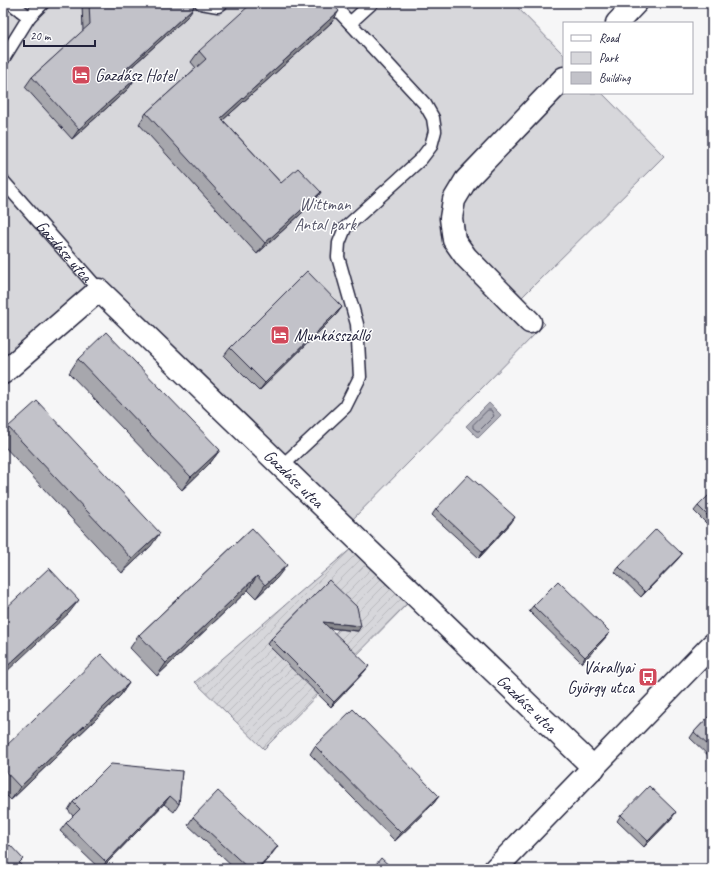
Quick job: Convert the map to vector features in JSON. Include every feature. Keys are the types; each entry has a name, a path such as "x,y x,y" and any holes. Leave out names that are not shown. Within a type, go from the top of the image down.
{"street":[{"path":"618,22 636,3"},
{"path":"530,322 466,257 454,240 451,218 454,200 466,180 563,79"},
{"path":"3,373 99,290"},
{"name":"Gazdász utca","path":"99,290 594,768"},
{"path":"495,869 712,645"}],"lane":[{"path":"11,3 29,17"},
{"path":"3,59 29,17 43,3"},
{"path":"201,3 218,6 222,3"},
{"path":"282,466 345,407 360,377 358,324 338,258 339,243 343,233 346,228 421,159 431,146 435,132 433,118 425,104 331,3"},
{"path":"350,23 372,3"},
{"name":"Gazdász utca","path":"3,181 99,290"}],"green space":[{"name":"Wittman Antal park","path":"3,3 513,3 563,54 563,94 603,94 664,156 520,299 545,324 345,527 99,290 3,373"},
{"path":"353,547 410,601 264,749 195,682","holes":["353,612 358,631 339,629 297,673 268,644"]}],"water":[{"path":"489,403 501,415 478,438 466,426"}],"building":[{"path":"89,3 190,3 194,7 126,69 135,79 79,129 32,77 90,24"},
{"path":"252,3 332,3 339,11 221,118 281,183 298,168 321,192 265,243 146,113 206,59 199,51"},
{"name":"Munkásszálló","path":"307,271 342,307 265,383 230,348"},
{"path":"106,332 220,450 191,477 78,359"},
{"path":"37,401 160,533 132,559 8,427"},
{"path":"468,475 515,517 483,552 436,509"},
{"path":"712,492 712,520 698,506"},
{"path":"252,528 287,565 265,585 257,576 166,663 139,635"},
{"path":"656,529 682,554 645,592 619,567"},
{"path":"49,568 79,600 3,670 3,611"},
{"path":"329,580 357,607 361,626 323,622 369,666 334,702 271,639"},
{"path":"558,581 610,632 585,657 533,606"},
{"path":"101,654 129,683 20,787 3,769 3,749"},
{"path":"353,709 439,796 401,833 315,746"},
{"path":"712,713 712,749 694,732"},
{"path":"111,764 182,771 179,804 170,796 106,862 66,823 80,809 73,802"},
{"path":"649,786 676,812 648,841 621,815"},
{"path":"218,791 278,846 257,869 249,869 193,817"},
{"path":"10,845 23,859 19,863 25,869 3,869 3,851"},
{"path":"381,858 393,869 372,869"}],"place":[{"name":"Gazdász Hotel","path":"81,75"},
{"name":"Munkásszálló","path":"280,335"},
{"name":"Várallyai György utca","path":"648,677"}]}
